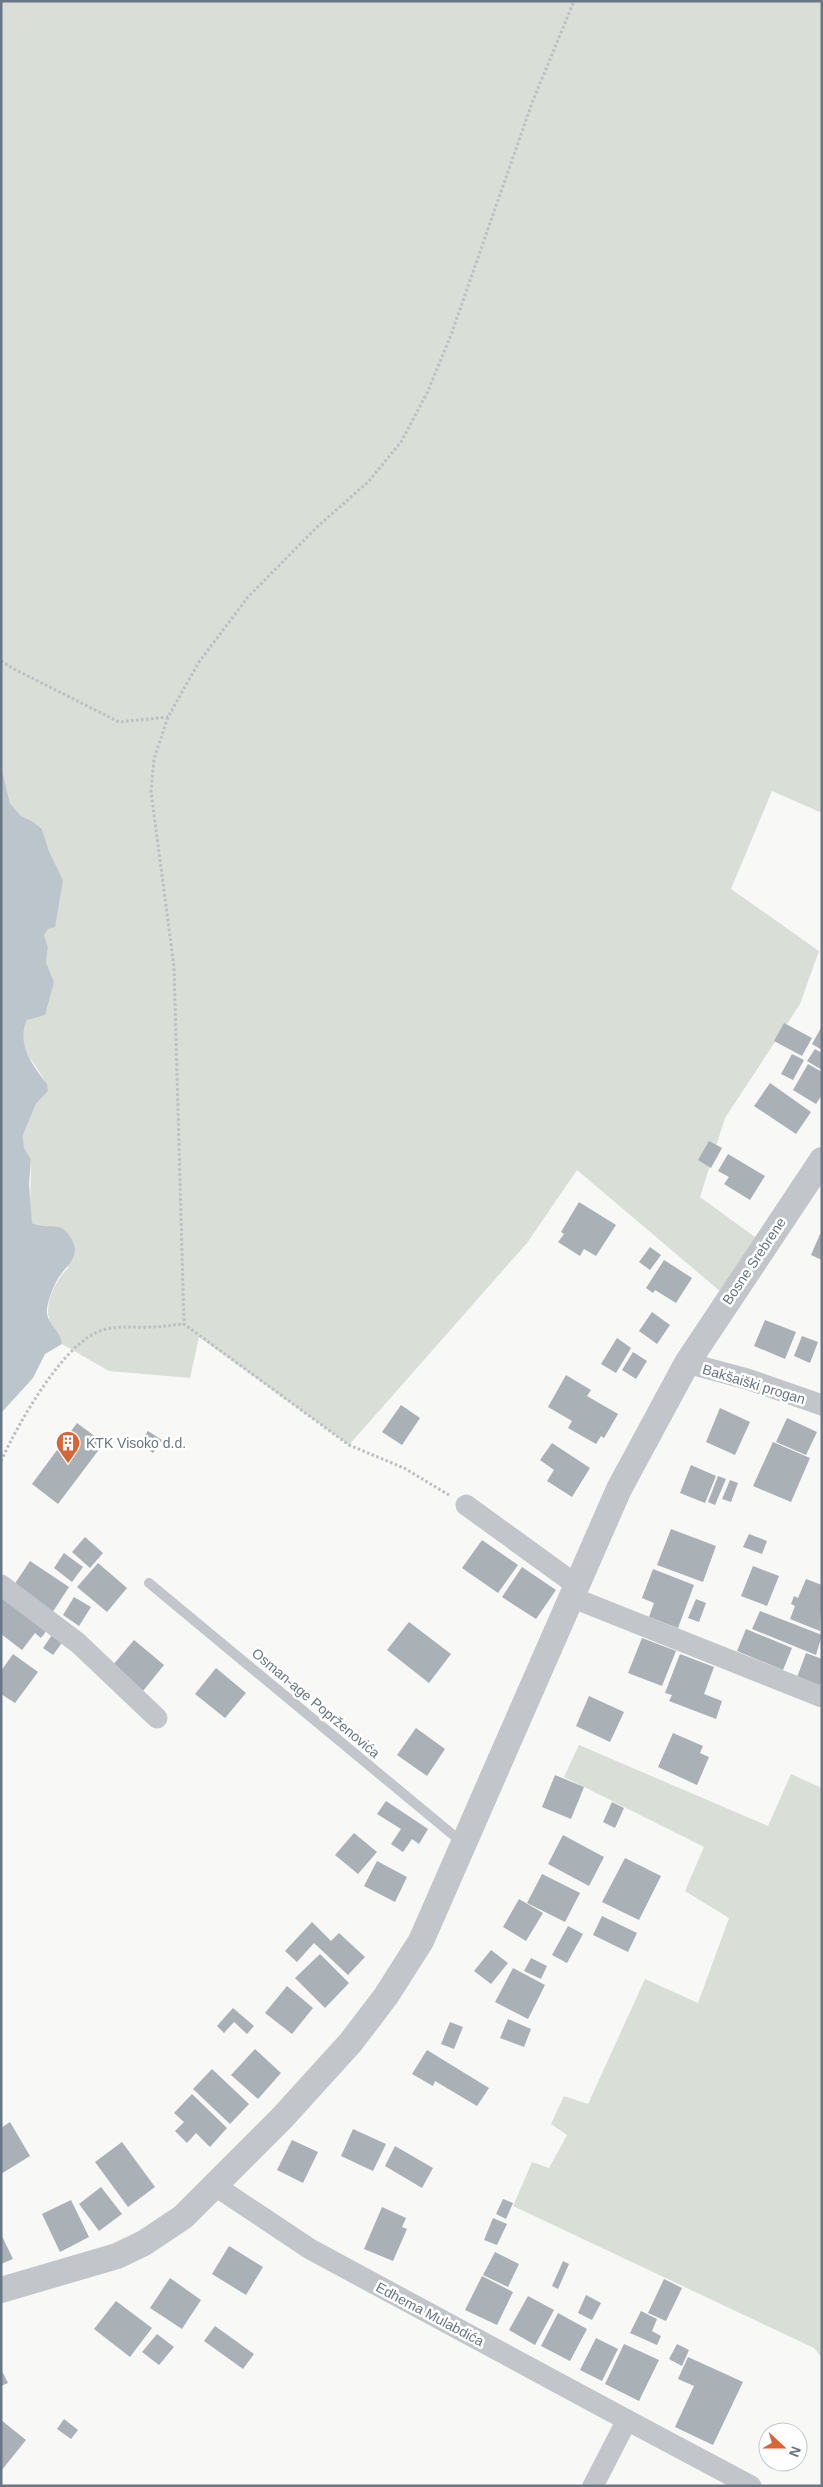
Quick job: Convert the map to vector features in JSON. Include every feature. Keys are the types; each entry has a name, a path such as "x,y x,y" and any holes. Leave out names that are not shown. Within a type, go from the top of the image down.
{"street":[{"name":"Bosne Srebrene","path":"1,2290 117,2256 144,2243 183,2217 282,2118 351,2042 386,1996 421,1942 618,1489 687,1363 822,1160"},
{"name":"Bakšaiški progan","path":"687,1363 747,1379 822,1405"},
{"path":"466,1505 573,1591 822,1697"},
{"path":"1,1585 78,1643 156,1718"},
{"name":"Edhema Mulabdića","path":"214,2185 310,2249 751,2486"},
{"path":"592,2486 627,2420"}],"lane":[{"name":"Osman-age Poprženovića","path":"149,1583 465,1844"}],"path":[{"path":"184,1324 174,967 152,791 154,759 168,717 199,662 248,597 317,527 368,482 401,442 428,391 451,335 532,103 574,1"},
{"path":"1,660 14,669 119,722 168,717"},
{"path":"1,1461 28,1411 54,1371 82,1340 101,1330 118,1326 149,1327 184,1324 349,1445 404,1468 466,1505"}],"shaded area":[{"path":"1,1 822,1 822,813 772,791 731,889 819,951 800,1004 725,1118 700,1197 766,1245 728,1298 577,1170 527,1243 349,1445 199,1337 190,1378 109,1371 62,1344 61,1338 51,1324 48,1309 51,1294 68,1268 61,1228 40,1226 32,1223 30,1214 31,1159 24,1148 23,1135 36,1104 48,1091 45,1082 25,1049 23,1031 27,1020 37,1016 54,982 46,962 48,947 44,935 63,880 49,851 42,829 32,821 21,816 10,803 1,766"},
{"path":"1,766 10,803 21,816 32,821 42,829 49,851 63,880 55,927 48,929 44,935 48,947 46,962 54,982 45,1015 27,1020 23,1037 27,1054 47,1084 48,1091 36,1104 23,1135 24,1148 31,1159 29,1184 32,1223 62,1228 71,1238 75,1251 72,1260 55,1284 47,1309 48,1319 59,1335 62,1344 45,1354 33,1378 1,1413"},
{"path":"579,1745 768,1826 791,1774 822,1788 822,2358 814,2348 513,2206 532,2162 549,2168 567,2135 551,2124 564,2096 588,2104 645,1979 698,2003 729,1918 685,1891 704,1847 564,1777"}],"building":[{"path":"784,1023 812,1038 802,1056 774,1041"},
{"path":"822,1026 822,1050 812,1044"},
{"path":"815,1049 822,1053 822,1070 807,1061"},
{"path":"792,1054 804,1060 793,1080 781,1074"},
{"path":"808,1064 822,1072 822,1095 816,1104 793,1090"},
{"path":"770,1083 811,1112 796,1134 754,1106"},
{"path":"709,1141 722,1148 711,1168 698,1160"},
{"path":"728,1154 765,1176 750,1200 724,1184 729,1177 718,1171"},
{"path":"579,1202 616,1225 596,1256 584,1249 580,1256 558,1242 564,1234 561,1232"},
{"path":"820,1234 822,1235 822,1260 811,1255"},
{"path":"650,1247 661,1255 650,1270 639,1262"},
{"path":"664,1260 692,1278 676,1303 655,1290 653,1293 646,1288"},
{"path":"652,1312 670,1325 657,1344 639,1331"},
{"path":"765,1320 796,1332 785,1359 754,1346"},
{"path":"802,1336 818,1342 810,1363 794,1356"},
{"path":"617,1338 631,1348 616,1373 601,1364"},
{"path":"633,1352 647,1361 636,1379 622,1370"},
{"path":"566,1375 591,1390 587,1396 618,1414 604,1438 601,1436 596,1444 568,1428 572,1421 548,1407"},
{"path":"401,1405 420,1418 402,1445 382,1432"},
{"path":"720,1408 750,1422 735,1455 706,1442"},
{"path":"787,1418 817,1432 806,1455 776,1442"},
{"name":"KTK Visoko d.d.","path":"77,1423 104,1443 58,1504 32,1484"},
{"path":"148,1431 162,1440 153,1453 139,1443"},
{"path":"773,1442 810,1458 791,1502 753,1486"},
{"path":"552,1443 590,1468 572,1497 547,1481 554,1470 540,1460"},
{"path":"691,1465 716,1476 705,1503 680,1493"},
{"path":"718,1476 726,1479 715,1505 708,1502"},
{"path":"730,1480 738,1483 731,1502 722,1499"},
{"path":"671,1529 716,1546 703,1582 657,1565"},
{"path":"749,1534 767,1541 762,1554 743,1547"},
{"path":"85,1537 103,1553 90,1568 72,1552"},
{"path":"482,1540 518,1565 498,1593 462,1568"},
{"path":"64,1553 83,1567 72,1582 54,1568"},
{"path":"30,1561 69,1587 52,1613 12,1588"},
{"path":"98,1563 127,1588 107,1612 77,1587"},
{"path":"753,1566 779,1576 767,1606 741,1596"},
{"path":"522,1567 556,1590 536,1619 502,1597"},
{"path":"653,1569 694,1585 678,1628 649,1617 654,1603 642,1598"},
{"path":"806,1579 822,1585 820,1631 790,1619 795,1606 791,1604 794,1596 798,1598"},
{"path":"6,1593 50,1626 41,1638 35,1633 22,1650 1,1634 1,1600"},
{"path":"74,1597 91,1607 79,1626 63,1615"},
{"path":"696,1599 706,1603 699,1622 688,1618"},
{"path":"760,1611 822,1635 816,1655 752,1629"},
{"path":"409,1622 451,1654 429,1683 387,1650"},
{"path":"746,1629 792,1648 783,1670 737,1651"},
{"path":"54,1632 64,1640 53,1655 43,1648"},
{"path":"642,1638 676,1651 662,1686 628,1673"},
{"path":"134,1640 164,1665 143,1691 113,1665"},
{"path":"806,1653 822,1659 822,1681 819,1688 796,1680"},
{"path":"13,1654 38,1672 15,1703 1,1694 1,1671"},
{"path":"680,1654 714,1667 704,1694 722,1701 716,1719 669,1701 672,1695 665,1693"},
{"path":"216,1668 246,1693 225,1718 195,1694"},
{"path":"589,1696 624,1712 610,1742 576,1726"},
{"path":"416,1728 445,1749 427,1776 397,1755"},
{"path":"673,1733 703,1746 700,1753 709,1757 697,1785 658,1767"},
{"path":"555,1775 584,1787 571,1819 542,1807"},
{"path":"386,1801 428,1829 419,1844 412,1839 403,1852 391,1844 401,1829 377,1814"},
{"path":"612,1802 624,1808 615,1828 603,1822"},
{"path":"354,1833 377,1852 358,1874 335,1855"},
{"path":"563,1835 604,1857 589,1886 548,1864"},
{"path":"625,1858 661,1876 639,1920 602,1902"},
{"path":"377,1861 407,1877 395,1902 364,1886"},
{"path":"542,1874 580,1893 565,1922 527,1903"},
{"path":"519,1899 543,1913 526,1941 503,1927"},
{"path":"602,1916 637,1933 628,1952 593,1935"},
{"path":"312,1922 331,1941 339,1933 365,1957 348,1975 314,1943 297,1962 285,1951"},
{"path":"568,1926 583,1934 567,1963 552,1955"},
{"path":"491,1950 508,1963 491,1984 474,1971"},
{"path":"320,1954 349,1983 325,2008 295,1978"},
{"path":"531,1958 547,1966 541,1979 524,1971"},
{"path":"513,1968 545,1985 528,2019 495,2002"},
{"path":"287,1986 313,2008 292,2034 265,2013"},
{"path":"233,2008 254,2026 247,2034 234,2022 224,2033 217,2026"},
{"path":"508,2019 531,2029 524,2047 500,2038"},
{"path":"450,2022 463,2027 454,2049 441,2044"},
{"path":"255,2049 281,2073 258,2099 231,2075"},
{"path":"427,2050 489,2088 477,2106 435,2081 433,2086 412,2074"},
{"path":"212,2069 249,2104 230,2124 193,2089"},
{"path":"192,2094 227,2128 210,2147 196,2133 187,2143 175,2131 184,2122 174,2113"},
{"path":"10,2122 30,2156 1,2174 1,2128"},
{"path":"353,2129 386,2144 373,2171 341,2156"},
{"path":"292,2140 318,2152 303,2183 277,2170"},
{"path":"122,2142 155,2187 128,2207 95,2162"},
{"path":"395,2146 433,2168 422,2188 385,2166"},
{"path":"101,2187 122,2214 99,2231 79,2204"},
{"path":"503,2199 513,2203 506,2219 496,2214"},
{"path":"71,2200 89,2237 60,2252 42,2214"},
{"path":"382,2207 406,2218 402,2227 407,2229 393,2261 364,2249"},
{"path":"493,2218 507,2224 497,2245 484,2240"},
{"path":"1,2234 13,2259 1,2264"},
{"path":"229,2246 263,2267 246,2295 212,2274"},
{"path":"495,2252 519,2264 508,2287 483,2275"},
{"path":"563,2261 569,2264 558,2289 552,2286"},
{"path":"482,2276 513,2292 497,2325 465,2310"},
{"path":"170,2278 201,2300 182,2329 150,2308"},
{"path":"664,2279 682,2288 666,2321 648,2313"},
{"path":"586,2295 601,2303 592,2320 578,2313"},
{"path":"528,2296 554,2310 535,2345 509,2330"},
{"path":"116,2301 152,2328 130,2357 94,2329"},
{"path":"641,2311 657,2319 652,2331 661,2336 657,2345 630,2333"},
{"path":"558,2313 587,2329 570,2361 541,2346"},
{"path":"215,2326 254,2354 243,2369 204,2341"},
{"path":"157,2334 174,2347 159,2365 142,2352"},
{"path":"596,2338 618,2349 602,2381 580,2370"},
{"path":"624,2344 659,2360 639,2401 605,2384"},
{"path":"677,2344 689,2350 682,2366 669,2359"},
{"path":"688,2357 743,2382 713,2445 675,2427 694,2386 678,2379"},
{"path":"1,2369 8,2383 1,2386"},
{"path":"64,2419 78,2430 71,2439 57,2429"},
{"path":"1,2420 26,2440 1,2471"}],"place":[{"name":"KTK Visoko d.d.","path":"68,1464"}]}
